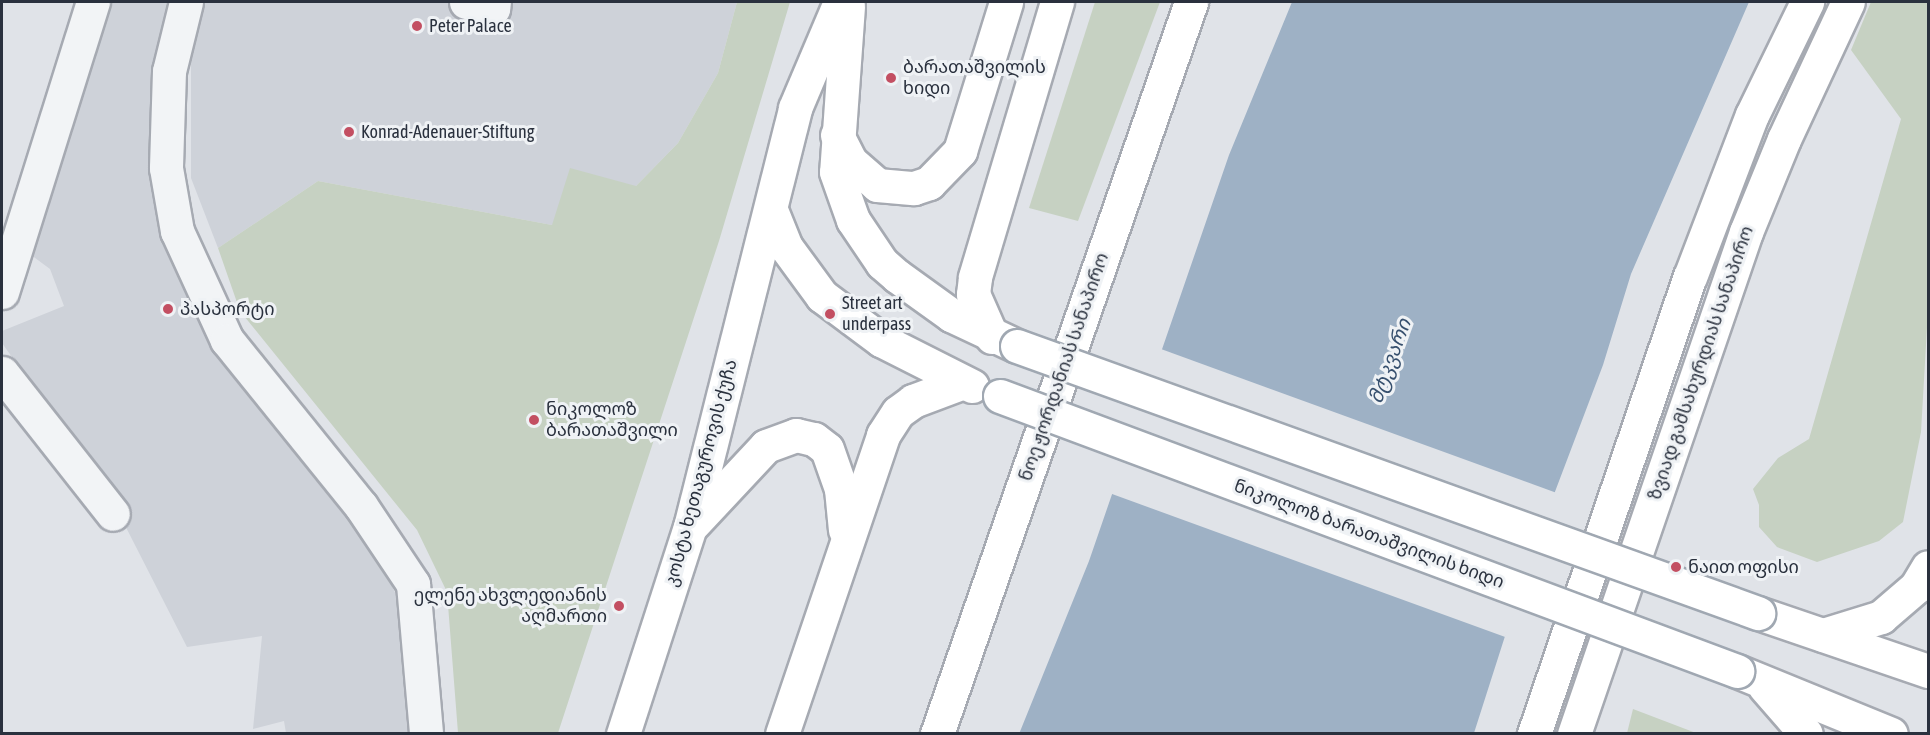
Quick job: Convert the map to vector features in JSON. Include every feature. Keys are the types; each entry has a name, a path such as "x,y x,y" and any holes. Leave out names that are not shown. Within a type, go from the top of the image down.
{"main road":[{"name":"კოსტა ხეთაგუროვის ქუჩა","path":"623,734 690,527 795,108 840,2"},
{"path":"848,2 837,135 837,172 843,200 863,239 882,263 926,298 1005,342 1758,613 1929,670"},
{"path":"837,135 851,162 877,185 914,188 929,183 960,151 1006,2"},
{"path":"1005,342 981,318 973,294 975,278 1057,2"},
{"name":"ნოე ჟორდანიას სანაპირო","path":"937,734 1191,2"},
{"name":"ზვიად გამსახურდიას სანაპირო","path":"1534,734 1690,277 1752,115 1807,2"},
{"name":"ზვიად გამსახურდიას სანაპირო","path":"1574,734 1746,232 1788,128 1848,2"},
{"name":"ნიკოლოზ ბარათაშვილის ხიდი","path":"771,210 786,247 822,296 881,340 962,383 1748,675 1891,734"},
{"path":"782,734 883,435 898,412 913,401 962,383"},
{"path":"690,527 766,446 796,435 820,444 833,462 841,489 846,546"},
{"path":"1823,635 1881,617 1916,587 1929,567"},
{"path":"1748,675 1806,734"}],"street":[{"path":"2,291 93,2"},
{"path":"186,2 169,71 166,168 177,231 227,340 361,506 413,584 426,734"},
{"path":"466,2 493,8 494,2"},
{"path":"2,373 113,514"}],"shaded area":[{"path":"100,2 171,2 153,116 235,369 378,556 403,610 412,733 286,733 284,721 253,729 262,636 187,647 110,496 2,343 2,331 64,306 50,269 23,249"},
{"path":"203,2 737,2 718,73 678,143 636,186 552,225 318,181 218,248 191,178 191,56"}],"green space":[{"path":"737,2 790,2 719,241 558,733 458,733 447,592 417,530 240,311 218,248 318,181 552,225 570,168 636,186 678,143 718,73"},
{"path":"1095,2 1160,2 1078,221 1029,208"},
{"path":"1871,2 1928,2 1928,310 1921,432 1903,522 1879,541 1817,562 1777,547 1759,527 1759,505 1753,489 1778,458 1809,439 1901,119 1851,50"},
{"path":"1633,709 1696,733 1627,733"}],"water":[{"name":"მტკვარი","path":"1292,2 1749,2 1631,274 1603,365 1531,555 1474,733 1019,734 1089,561 1229,155"}],"pier":[{"path":"1161,349 1558,493 1505,637 1109,493"}],"place":[{"name":"Peter Palace","path":"417,26"},
{"name":"ბარათაშვილის ხიდი","path":"891,78"},
{"name":"Konrad-Adenauer-Stiftung","path":"349,132"},
{"name":"პასპორტი","path":"168,309"},
{"name":"Street art underpass","path":"830,314"},
{"name":"ნიკოლოზ ბარათაშვილი","path":"534,420"},
{"name":"ნაით ოფისი","path":"1676,567"},
{"name":"ელენე ახვლედიანის აღმართი","path":"619,606"}]}
